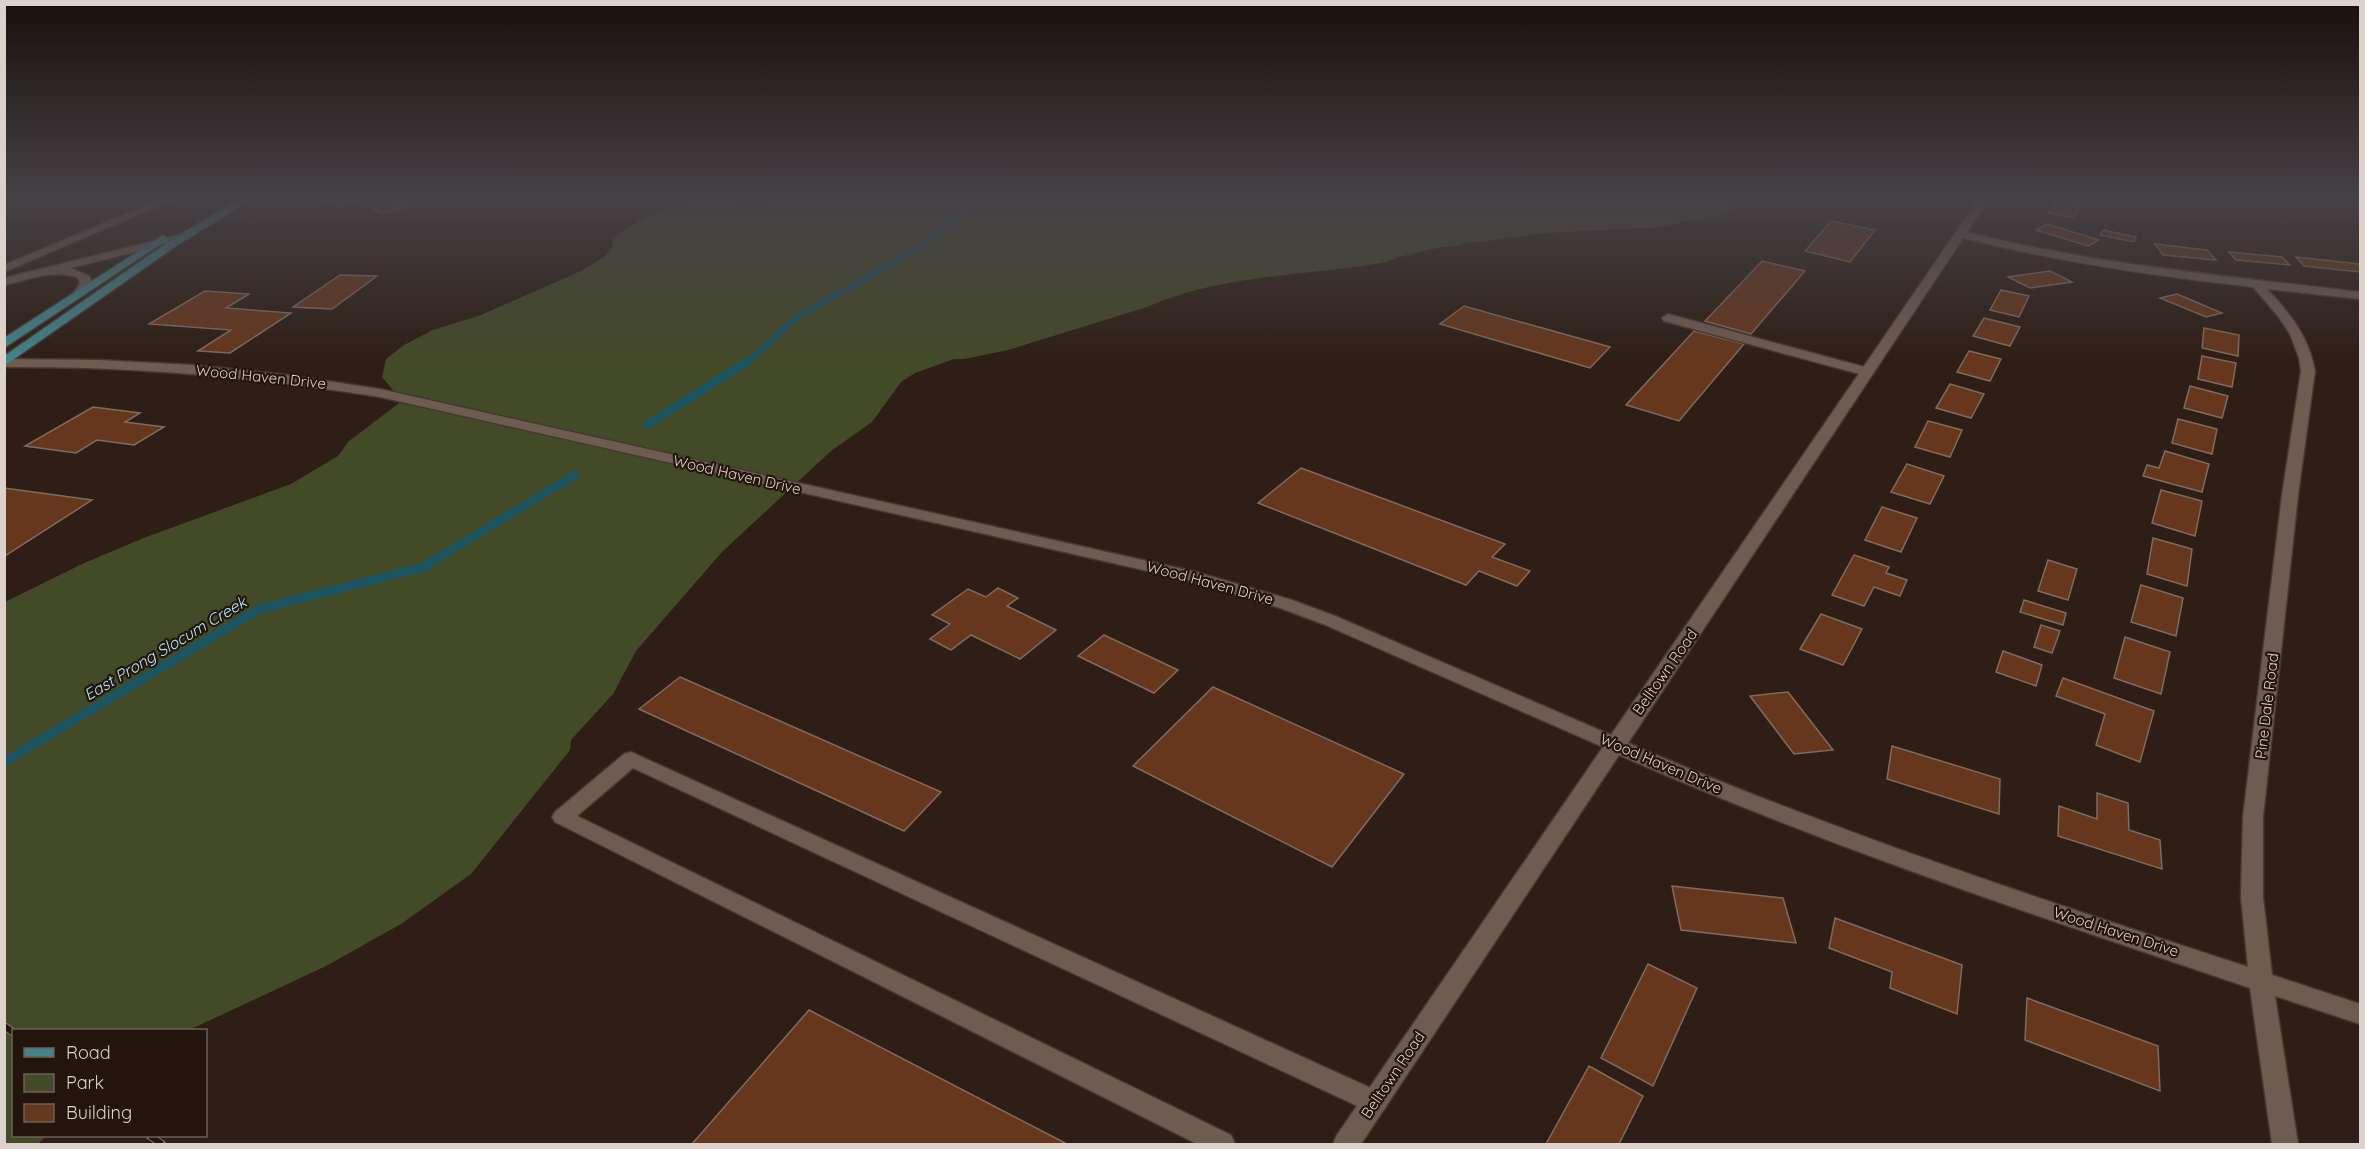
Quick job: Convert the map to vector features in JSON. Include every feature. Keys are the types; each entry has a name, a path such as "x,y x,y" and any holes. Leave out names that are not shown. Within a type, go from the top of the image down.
{"main road":[{"path":"4,344 138,254"},
{"path":"4,362 161,254"}],"street":[{"path":"4,269 41,254"},
{"path":"4,282 114,254"},
{"name":"Belltown Road","path":"1346,1144 1747,553 1947,254"},
{"path":"2050,254 2112,267 2361,295"},
{"path":"30,274 74,272 83,276 86,283 80,292"},
{"name":"Pine Dale Road","path":"2256,284 2297,333 2307,358 2308,371 2290,495 2253,817 2252,897 2261,980 2285,1144"},
{"path":"1668,318 1867,372"},
{"name":"Wood Haven Drive","path":"4,362 62,362 237,373 380,393 1196,577 1286,604 1329,620 1771,811 1937,872 2361,1014"},
{"path":"1222,1144 562,817 631,759 1375,1102"}],"green space":[{"path":"607,254 1414,254 1387,262 1357,267 1265,277 1204,288 1008,350 954,359 915,373 901,382 872,422 831,451 722,552 636,651 613,694 571,740 570,750 471,874 401,924 326,966 191,1029 12,1029 12,1137 45,1137 38,1144 5,1144 5,602 82,564 141,539 291,484 338,456 349,441 402,401 382,377 386,359 404,345 433,330 481,315 581,271"}],"building":[{"path":"1816,254 1857,254 1850,262"},
{"path":"2210,254 2216,260 2163,255"},
{"path":"2230,254 2282,257 2290,265 2236,260"},
{"path":"2296,257 2359,264 2360,272 2304,266"},
{"path":"1762,261 1805,271 1751,334 1705,321"},
{"path":"2050,271 2072,282 2030,288 2008,277"},
{"path":"340,275 377,276 332,309 293,307"},
{"path":"2001,290 2029,296 2019,317 1990,310"},
{"path":"205,291 249,294 226,308 291,313 230,353 198,351 231,330 149,324"},
{"path":"2177,294 2222,313 2206,317 2160,298"},
{"path":"1464,306 1610,347 1590,368 1440,324"},
{"path":"1984,318 2020,327 2010,346 1973,336"},
{"path":"2204,328 2239,335 2238,356 2202,348"},
{"path":"1694,331 1744,344 1679,421 1626,405"},
{"path":"1969,351 2001,359 1990,381 1957,372"},
{"path":"2202,356 2236,363 2232,387 2198,379"},
{"path":"1950,384 1984,394 1971,418 1936,408"},
{"path":"2190,386 2228,396 2222,418 2184,408"},
{"path":"93,407 140,413 125,422 164,427 134,445 97,440 76,453 25,446"},
{"path":"2178,419 2217,429 2212,454 2172,443"},
{"path":"1928,421 1962,430 1950,457 1915,447"},
{"path":"2165,451 2209,464 2202,492 2143,476 2147,465 2159,468"},
{"path":"1907,464 1944,476 1930,504 1891,492"},
{"path":"1301,468 1505,544 1492,557 1530,571 1517,586 1479,571 1466,585 1258,503"},
{"path":"4,488 92,500 5,556"},
{"path":"2161,490 2202,501 2195,536 2152,523"},
{"path":"1882,507 1917,518 1901,552 1865,540"},
{"path":"2153,538 2192,549 2187,586 2147,574"},
{"path":"1854,555 1889,567 1886,573 1907,580 1900,596 1874,587 1864,606 1832,595"},
{"path":"2048,560 2077,569 2068,600 2038,591"},
{"path":"2141,585 2183,598 2176,636 2131,622"},
{"path":"998,588 1018,598 1007,606 1056,630 1020,659 971,635 951,650 930,639 950,624 932,615 968,589 986,597"},
{"path":"2024,600 2066,613 2063,625 2020,612"},
{"path":"1821,614 1862,629 1843,665 1800,649"},
{"path":"2041,625 2060,631 2052,653 2034,647"},
{"path":"1104,635 1178,670 1154,693 1078,656"},
{"path":"2125,637 2170,652 2161,694 2114,678"},
{"path":"2003,651 2042,665 2036,686 1996,672"},
{"path":"680,677 941,792 904,831 639,709"},
{"path":"2063,678 2154,711 2140,762 2096,745 2105,714 2056,696"},
{"path":"1213,687 1404,774 1332,867 1133,766"},
{"path":"1788,692 1833,750 1794,754 1750,696"},
{"path":"1892,746 2000,779 1999,814 1887,779"},
{"path":"2097,793 2128,803 2129,830 2160,840 2162,869 2058,836 2059,806 2097,819"},
{"path":"1672,886 1783,898 1796,943 1681,930"},
{"path":"1835,918 1962,965 1957,1014 1890,988 1892,972 1829,948"},
{"path":"1648,964 1697,988 1653,1086 1601,1058"},
{"path":"2027,998 2158,1046 2160,1091 2025,1040"},
{"path":"809,1010 1067,1144 692,1144"},
{"path":"1589,1066 1643,1096 1619,1144 1546,1144"}],"waterway":[{"name":"East Prong Slocum Creek","path":"747,363 797,317 909,254"},
{"name":"East Prong Slocum Creek","path":"647,425 748,361"},
{"name":"East Prong Slocum Creek","path":"423,567 575,475"},
{"name":"East Prong Slocum Creek","path":"4,762 259,609 428,566"}],"railway":[{"path":"4,1026 12,1032"},
{"path":"152,1137 162,1144"}]}
